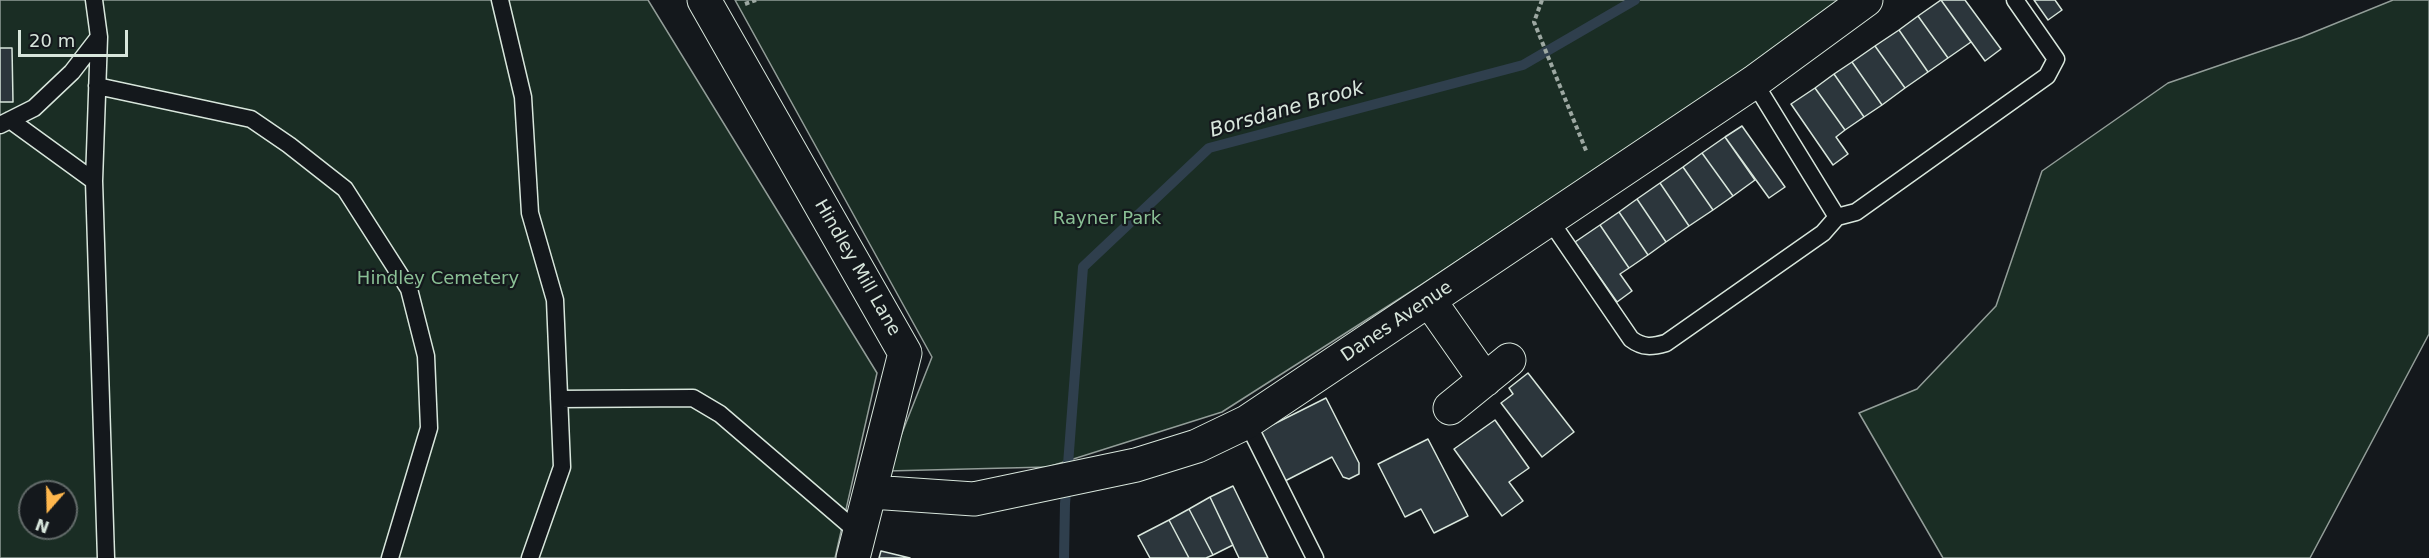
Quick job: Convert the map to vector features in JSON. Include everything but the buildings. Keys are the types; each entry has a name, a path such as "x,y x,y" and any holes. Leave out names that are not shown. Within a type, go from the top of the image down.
{"street":[{"name":"Hindley Mill Lane","path":"704,0 905,353 856,546"},
{"name":"Danes Avenue","path":"871,492 974,500 1136,465 1197,446 1247,422 1754,82 1866,0"},
{"path":"1429,300 1497,370 1450,408"}],"lane":[{"path":"94,0 99,37 94,181 106,558"},
{"path":"500,0 523,97 530,213 555,300 562,467 530,558"},
{"path":"1549,219 1630,339 1639,345 1652,347 1666,343 1823,232 1837,217 1856,212 2047,76 2056,59 2015,0"},
{"path":"94,181 5,123 34,108 72,72 99,37"},
{"path":"1754,82 1837,217"},
{"path":"98,86 251,119 289,145 345,189 409,289 426,356 429,428 390,558"},
{"path":"559,399 693,398 720,414 856,546"},
{"path":"1247,422 1315,558"}],"path":[{"path":"1542,0 1534,22 1600,185"}],"green space":[{"name":"Hindley Cemetery","path":"0,0 648,0 877,373 835,558 0,558"},
{"name":"Rayner Park","path":"735,0 1843,0 1690,107 1421,285 1222,412 1048,467 887,471 932,357"},
{"path":"2393,0 2429,0 2429,334 2310,558 1943,558 1859,413 1917,389 1996,306 2042,171 2168,83 2302,37"}],"waterway":[{"name":"Borsdane Brook","path":"1064,558 1065,504 1083,267 1209,148 1523,65 1635,0"}]}
